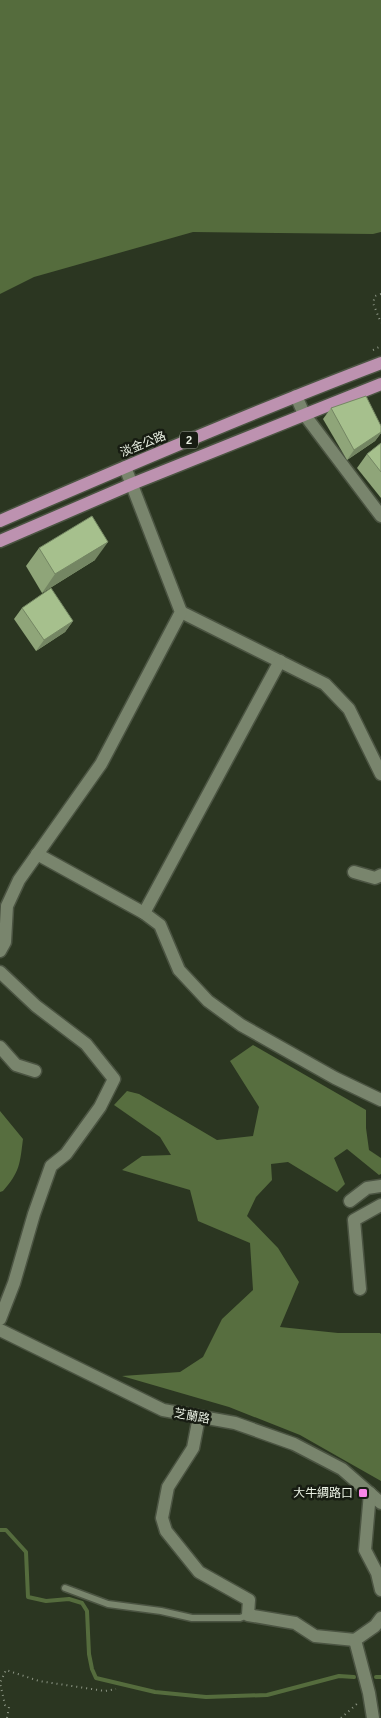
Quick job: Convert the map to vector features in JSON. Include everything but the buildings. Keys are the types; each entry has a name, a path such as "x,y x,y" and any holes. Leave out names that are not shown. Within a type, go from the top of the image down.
{"main road":[{"name":"淡金公路","path":"0,521 124,467 381,363"},
{"name":"2","path":"0,541 132,484 381,384"}],"street":[{"path":"296,396 304,414 381,516"},
{"path":"124,467 181,612 325,684 349,709 381,774"},
{"path":"0,950 5,942 7,906 18,880 101,764 181,612"},
{"path":"144,913 280,661"},
{"path":"37,854 144,913 160,925 179,970 208,1001 241,1025 335,1078 381,1100"},
{"path":"354,872 375,878 381,875"},
{"path":"0,972 36,1006 86,1044 114,1079 100,1107 66,1154 52,1166 34,1214 14,1283 0,1319"},
{"path":"0,1047 16,1065 35,1071"},
{"path":"350,1202 367,1188 381,1186"},
{"path":"360,1289 354,1220 381,1205"},
{"name":"芝蘭路","path":"0,1330 163,1410 235,1424 294,1444 342,1469 381,1503"},
{"path":"199,1417 194,1448 168,1487 162,1518 166,1531 199,1572 249,1600 248,1615 296,1623 315,1636 355,1640 374,1626 381,1618"},
{"path":"370,1494 365,1550 377,1573 381,1590"},
{"path":"355,1640 370,1693 373,1718"}],"lane":[{"path":"65,1588 108,1604 161,1611 192,1618 240,1618 248,1615"}],"path":[{"path":"381,294 375,296 373,302 381,323"},
{"path":"373,350 381,346"},
{"path":"8,1718 10,1707 5,1705 0,1683 6,1670 39,1681 105,1691 116,1689"},
{"path":"341,1718 370,1693"}],"shaded area":[{"path":"0,0 381,0 381,232 373,234 193,232 34,277 0,294"},
{"path":"253,1045 366,1110 369,1150 381,1158 381,1174 379,1175 347,1149 334,1158 345,1184 337,1192 288,1162 271,1164 272,1180 256,1197 247,1216 278,1248 299,1282 280,1327 338,1333 381,1334 381,1481 300,1435 229,1407 122,1376 180,1372 203,1357 222,1319 253,1290 250,1243 198,1221 190,1190 122,1170 142,1156 171,1155 160,1137 114,1105 127,1091 139,1094 217,1140 253,1136 259,1107 230,1061"},
{"path":"0,1111 23,1139 16,1173 9,1184 0,1192"}],"waterway":[{"path":"0,1530 6,1530 26,1552 28,1597 46,1601 69,1599 82,1603 87,1611 89,1654 96,1678 155,1692 206,1697 267,1695 339,1676 354,1677"},
{"path":"376,1677 381,1677"}],"place":[{"name":"大牛綢路口","path":"363,1493"}]}
